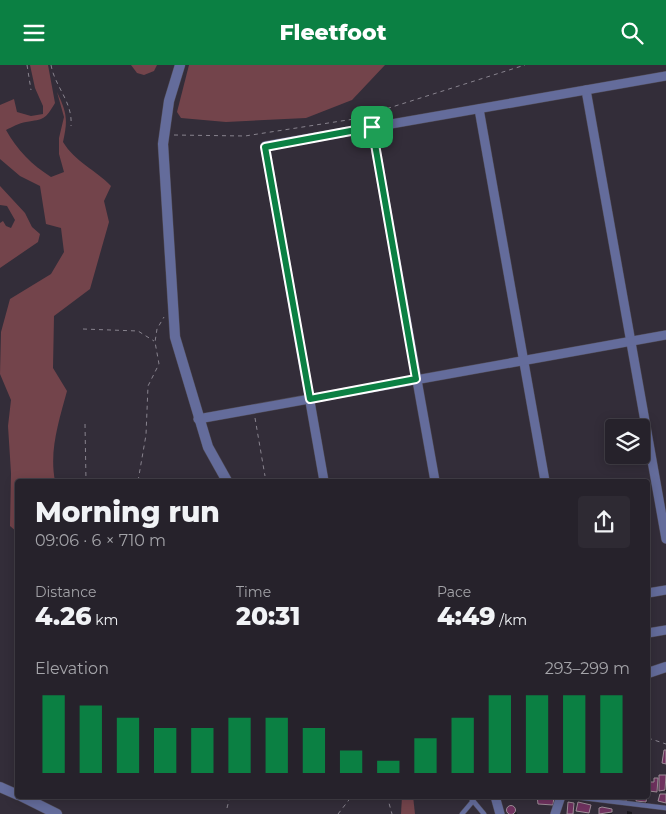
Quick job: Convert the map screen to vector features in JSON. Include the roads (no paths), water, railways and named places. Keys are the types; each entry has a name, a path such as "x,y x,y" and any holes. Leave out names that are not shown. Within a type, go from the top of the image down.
{"street":[{"path":"180,65 169,101 163,135 172,314 178,353 198,419 208,447 226,479"},
{"path":"324,479 265,147 666,76"},
{"path":"586,90 666,539"},
{"path":"479,109 545,479"},
{"path":"372,127 434,479"},
{"path":"198,419 666,335"},
{"path":"650,593 666,590"},
{"path":"650,633 666,630"},
{"path":"650,672 666,667"},
{"path":"0,787 15,793"},
{"path":"27,799 57,814"},
{"path":"496,799 500,814"},
{"path":"554,814 560,799"}],"lane":[{"path":"592,799 666,808"},
{"path":"462,814 473,801 484,814"}]}
